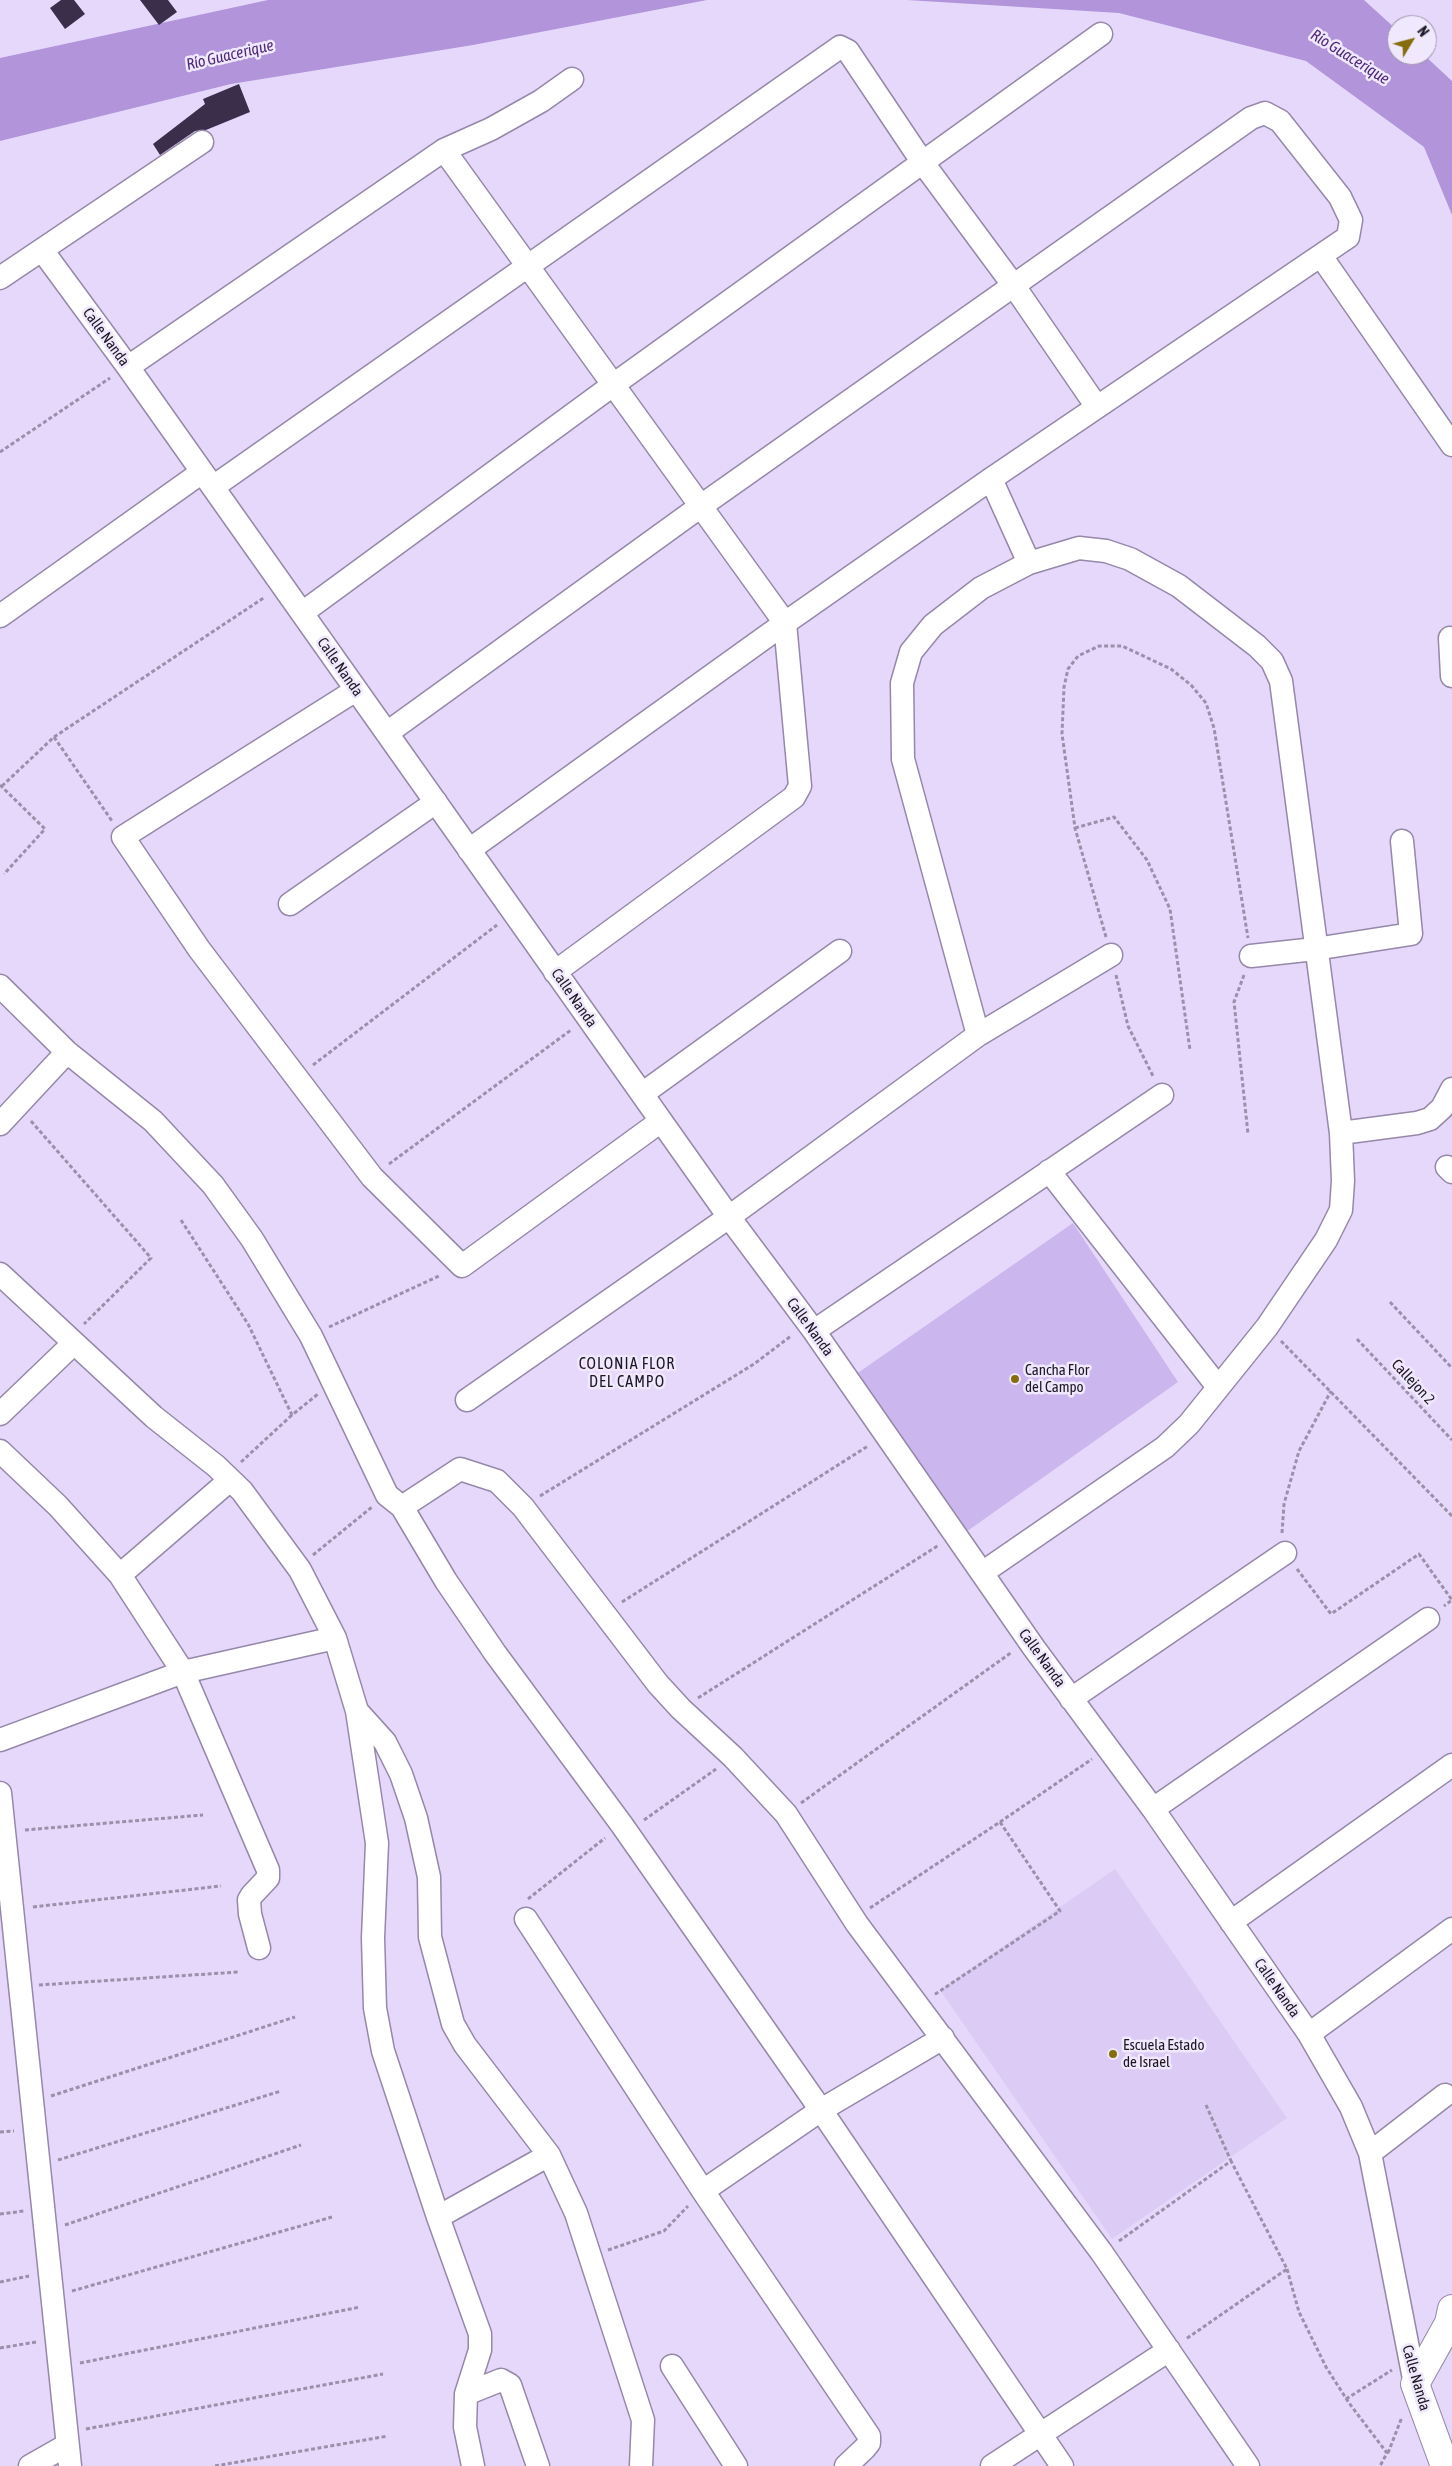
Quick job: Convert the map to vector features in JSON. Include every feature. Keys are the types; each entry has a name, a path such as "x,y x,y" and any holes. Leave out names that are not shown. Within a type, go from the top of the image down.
{"street":[{"path":"302,614 613,385 1101,34"},
{"path":"0,616 528,267 840,47 848,51 923,163 1014,286 1097,407"},
{"path":"128,366 444,150 491,129 541,101 572,79"},
{"path":"387,734 700,506 1251,118 1265,113 1280,121 1340,197 1351,220 1348,236 991,479 785,623 469,850"},
{"path":"0,278 202,142"},
{"path":"444,150 785,623 800,786 794,797 556,972"},
{"name":"Calle Nanda","path":"42,250 128,366 729,1218 811,1327 955,1535 1071,1699 1153,1809 1309,2034 1352,2107 1370,2153 1412,2372 1445,2466"},
{"path":"1321,256 1452,445"},
{"path":"991,479 1028,562"},
{"path":"978,1035 903,759 902,683 911,652 933,625 981,588 1028,562 1080,548 1106,551 1130,559 1179,586 1257,646 1272,661 1281,681 1315,949 1341,1133 1343,1181 1341,1210 1326,1240 1267,1327 1189,1424 1165,1447 982,1573"},
{"path":"1450,638 1452,676"},
{"path":"356,690 123,837 199,949 372,1177 462,1266 661,1121"},
{"path":"290,904 436,802"},
{"path":"1251,956 1315,949 1411,934 1402,841"},
{"path":"642,1094 840,951"},
{"path":"467,1400 729,1218 978,1035 1111,955"},
{"path":"0,986 67,1052 153,1121 213,1185 252,1239 311,1336 332,1383 394,1501 446,1581 494,1653 624,1829 821,2110 1062,2466"},
{"path":"0,1124 67,1052"},
{"path":"1341,1133 1417,1123 1430,1119 1442,1108 1452,1089"},
{"path":"811,1327 1162,1095"},
{"path":"1049,1171 1218,1388"},
{"path":"0,1274 154,1417 242,1491 298,1567 335,1638 357,1711 377,1843 373,1938 375,2008 383,2051 438,2217 480,2334 480,2350 466,2394 464,2427 473,2466"},
{"path":"0,1414 72,1341"},
{"path":"0,1451 58,1506 120,1575 184,1672 268,1870 268,1878 249,1900 250,1914 259,1948"},
{"path":"394,1501 460,1468 497,1481 523,1507 603,1614 681,1709 733,1757 786,1814 854,1919 1102,2253 1248,2466"},
{"path":"120,1575 228,1478"},
{"path":"1071,1699 1285,1553"},
{"path":"1153,1809 1428,1619"},
{"path":"0,1740 184,1672 335,1638"},
{"path":"357,1711 385,1742 401,1774 416,1818 429,1878 430,1937 453,2024 465,2046 549,2155 576,2213 643,2420 641,2466"},
{"path":"1231,1922 1452,1765"},
{"path":"0,1793 68,2448 30,2466"},
{"path":"526,1919 703,2192 870,2436 869,2443 846,2466"},
{"path":"1309,2034 1452,1929"},
{"path":"703,2192 821,2110 943,2038"},
{"path":"1370,2153 1445,2095"},
{"path":"438,2217 549,2155"},
{"path":"1412,2372 1449,2323 1452,2309"},
{"path":"992,2466 1169,2350"},
{"path":"672,2366 736,2466"},
{"path":"466,2394 501,2380 510,2385 538,2466"}],"path":[{"path":"0,452 128,366"},
{"path":"4,874 46,829 1,785 54,737 282,586"},
{"path":"1162,1095 1128,1026 1111,955 1075,828 1062,734 1064,687 1068,669 1078,656 1099,646 1122,646 1171,669 1192,686 1206,703 1214,728 1251,956 1234,1002 1248,1134"},
{"path":"54,737 123,837"},
{"path":"1075,828 1114,817 1147,860 1170,910 1190,1050"},
{"path":"295,1078 513,912"},
{"path":"372,1177 588,1017"},
{"path":"17,1105 150,1258 72,1341"},
{"path":"181,1220 248,1324 292,1415"},
{"path":"311,1336 462,1266"},
{"path":"1390,1302 1452,1368"},
{"path":"523,1507 811,1327"},
{"path":"1267,1327 1452,1516"},
{"name":"Callejon 2","path":"1357,1339 1452,1440"},
{"path":"228,1478 292,1415 332,1383"},
{"path":"1331,1391 1299,1451 1284,1504 1281,1538 1285,1553 1331,1614 1419,1554 1452,1600 1428,1619"},
{"path":"603,1614 885,1435"},
{"path":"298,1567 394,1501"},
{"path":"681,1709 955,1535"},
{"path":"786,1814 1029,1640"},
{"path":"854,1919 1108,1748"},
{"path":"526,1919 521,1909 523,1903 624,1829 733,1757"},
{"path":"4,1832 203,1815"},
{"path":"918,2005 1060,1911 1000,1822"},
{"path":"12,1909 221,1886"},
{"path":"20,1987 238,1972"},
{"path":"32,2102 295,2017"},
{"path":"38,2166 281,2091"},
{"path":"1206,2105 1231,2161 1287,2269 1299,2312 1326,2367 1346,2399 1387,2453 1380,2466"},
{"path":"45,2232 301,2145"},
{"path":"1102,2253 1231,2161"},
{"path":"590,2257 664,2231 703,2192"},
{"path":"52,2297 332,2217"},
{"path":"1169,2350 1287,2269"},
{"path":"0,2282 50,2272"},
{"path":"59,2367 360,2307"},
{"path":"0,2348 56,2338"},
{"path":"1346,2399 1412,2372"},
{"path":"68,2448 383,2374"},
{"path":"216,2466 388,2436"}],"shaded area":[{"name":"Cancha Flor del Campo","path":"1073,1223 1178,1382 966,1532 852,1377"},
{"name":"Escuela Estado de Israel","path":"1115,1869 1287,2118 1112,2239 940,1990"}],"water":[{"name":"Río Guacerique","path":"268,0 707,0 473,45 231,84 0,141 0,58"},
{"name":"Río Guacerique","path":"907,0 1364,0 1387,21 1387,65 1435,65 1452,81 1452,215 1424,147 1306,61 1119,13"}],"building":[{"path":"61,0 74,0 85,14 65,29 50,8"},
{"path":"140,0 168,0 177,12 159,25"},
{"path":"239,84 250,112 206,130 195,131 160,155 153,144 205,104 203,99"}],"place":[{"name":"Cancha Flor del Campo","path":"1015,1379"},
{"name":"Escuela Estado de Israel","path":"1113,2054"}],"district":[{"name":"COLONIA FLOR DEL CAMPO","path":"627,1373"}]}
